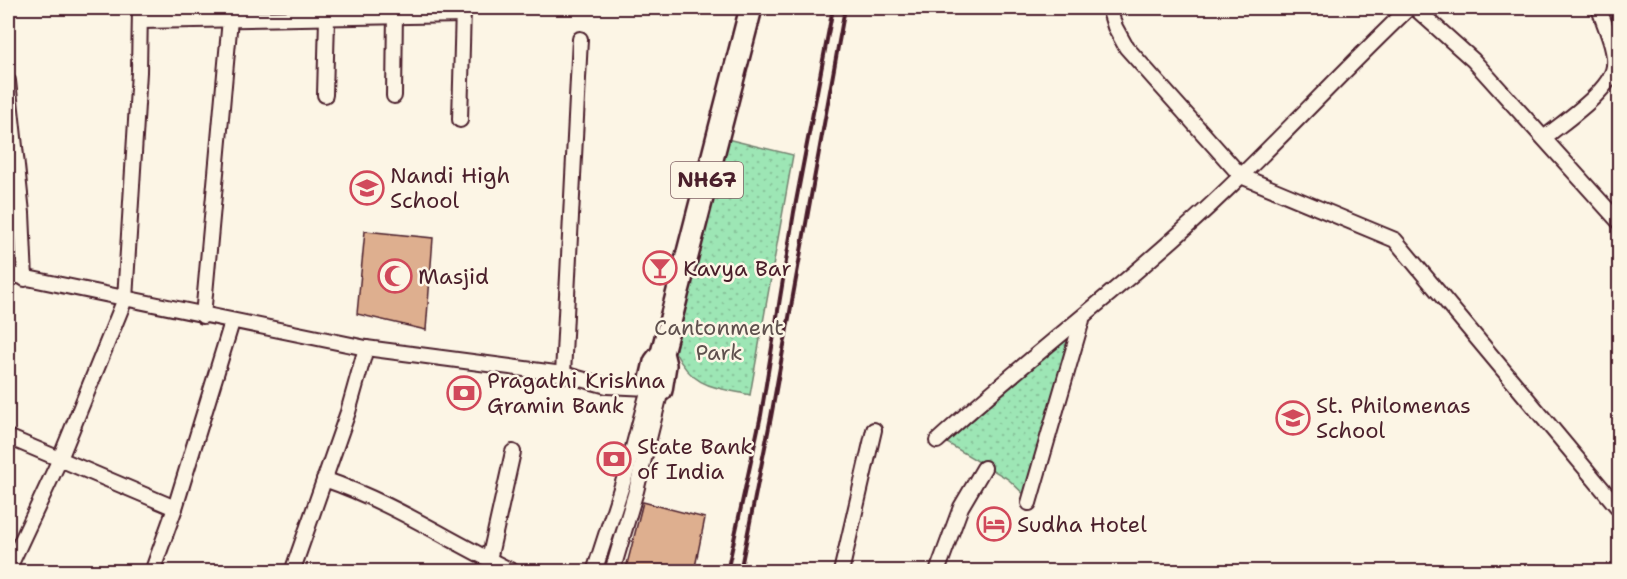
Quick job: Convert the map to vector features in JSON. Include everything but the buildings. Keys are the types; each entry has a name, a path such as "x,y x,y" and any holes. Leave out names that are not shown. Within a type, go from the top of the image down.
{"highway":[{"name":"NH67","path":"655,389 665,365 662,353 751,8"}],"street":[{"path":"1109,8 1115,27 1126,47 1241,176 1395,240 1620,510"},
{"path":"937,441 997,385 1082,320 1241,176 1285,135 1409,8"},
{"path":"1414,8 1473,60 1620,223"},
{"path":"1544,138 1609,82 1614,66 1612,50 1599,8"},
{"path":"8,570 59,461 125,299 140,14 289,13 327,18 395,12 463,11 460,120"},
{"path":"394,96 395,12"},
{"path":"203,316 231,13"},
{"path":"325,95 327,18"},
{"path":"563,374 580,39"},
{"path":"8,81 11,144 22,213 25,279"},
{"path":"8,274 366,348 563,374 591,383 655,389"},
{"path":"1029,503 1082,320"},
{"path":"152,572 175,508 232,322"},
{"path":"291,572 366,348"},
{"path":"594,572 655,389"},
{"path":"612,572 642,471 655,389"},
{"path":"841,572 874,430"},
{"path":"8,437 59,461 175,508"},
{"path":"489,560 513,452"},
{"path":"937,572 961,507 984,468"},
{"path":"324,479 407,514 514,572"}],"green space":[{"name":"Cantonment Park","path":"727,139 793,155 750,395 715,387 697,379 689,373 675,352"},
{"path":"1075,329 1028,498 1008,479 942,440"}],"railway":[{"path":"727,572 761,415 794,212 833,8"},
{"path":"740,572 771,417 845,8"}],"place":[{"name":"Nandi High School","path":"367,188"},
{"name":"Kavya Bar","path":"660,268"},
{"name":"Masjid","path":"395,276"},
{"name":"Pragathi Krishna Gramin Bank","path":"464,393"},
{"name":"St. Philomenas School","path":"1293,418"},
{"name":"State Bank of India","path":"614,459"},
{"name":"Sudha Hotel","path":"994,524"}]}
